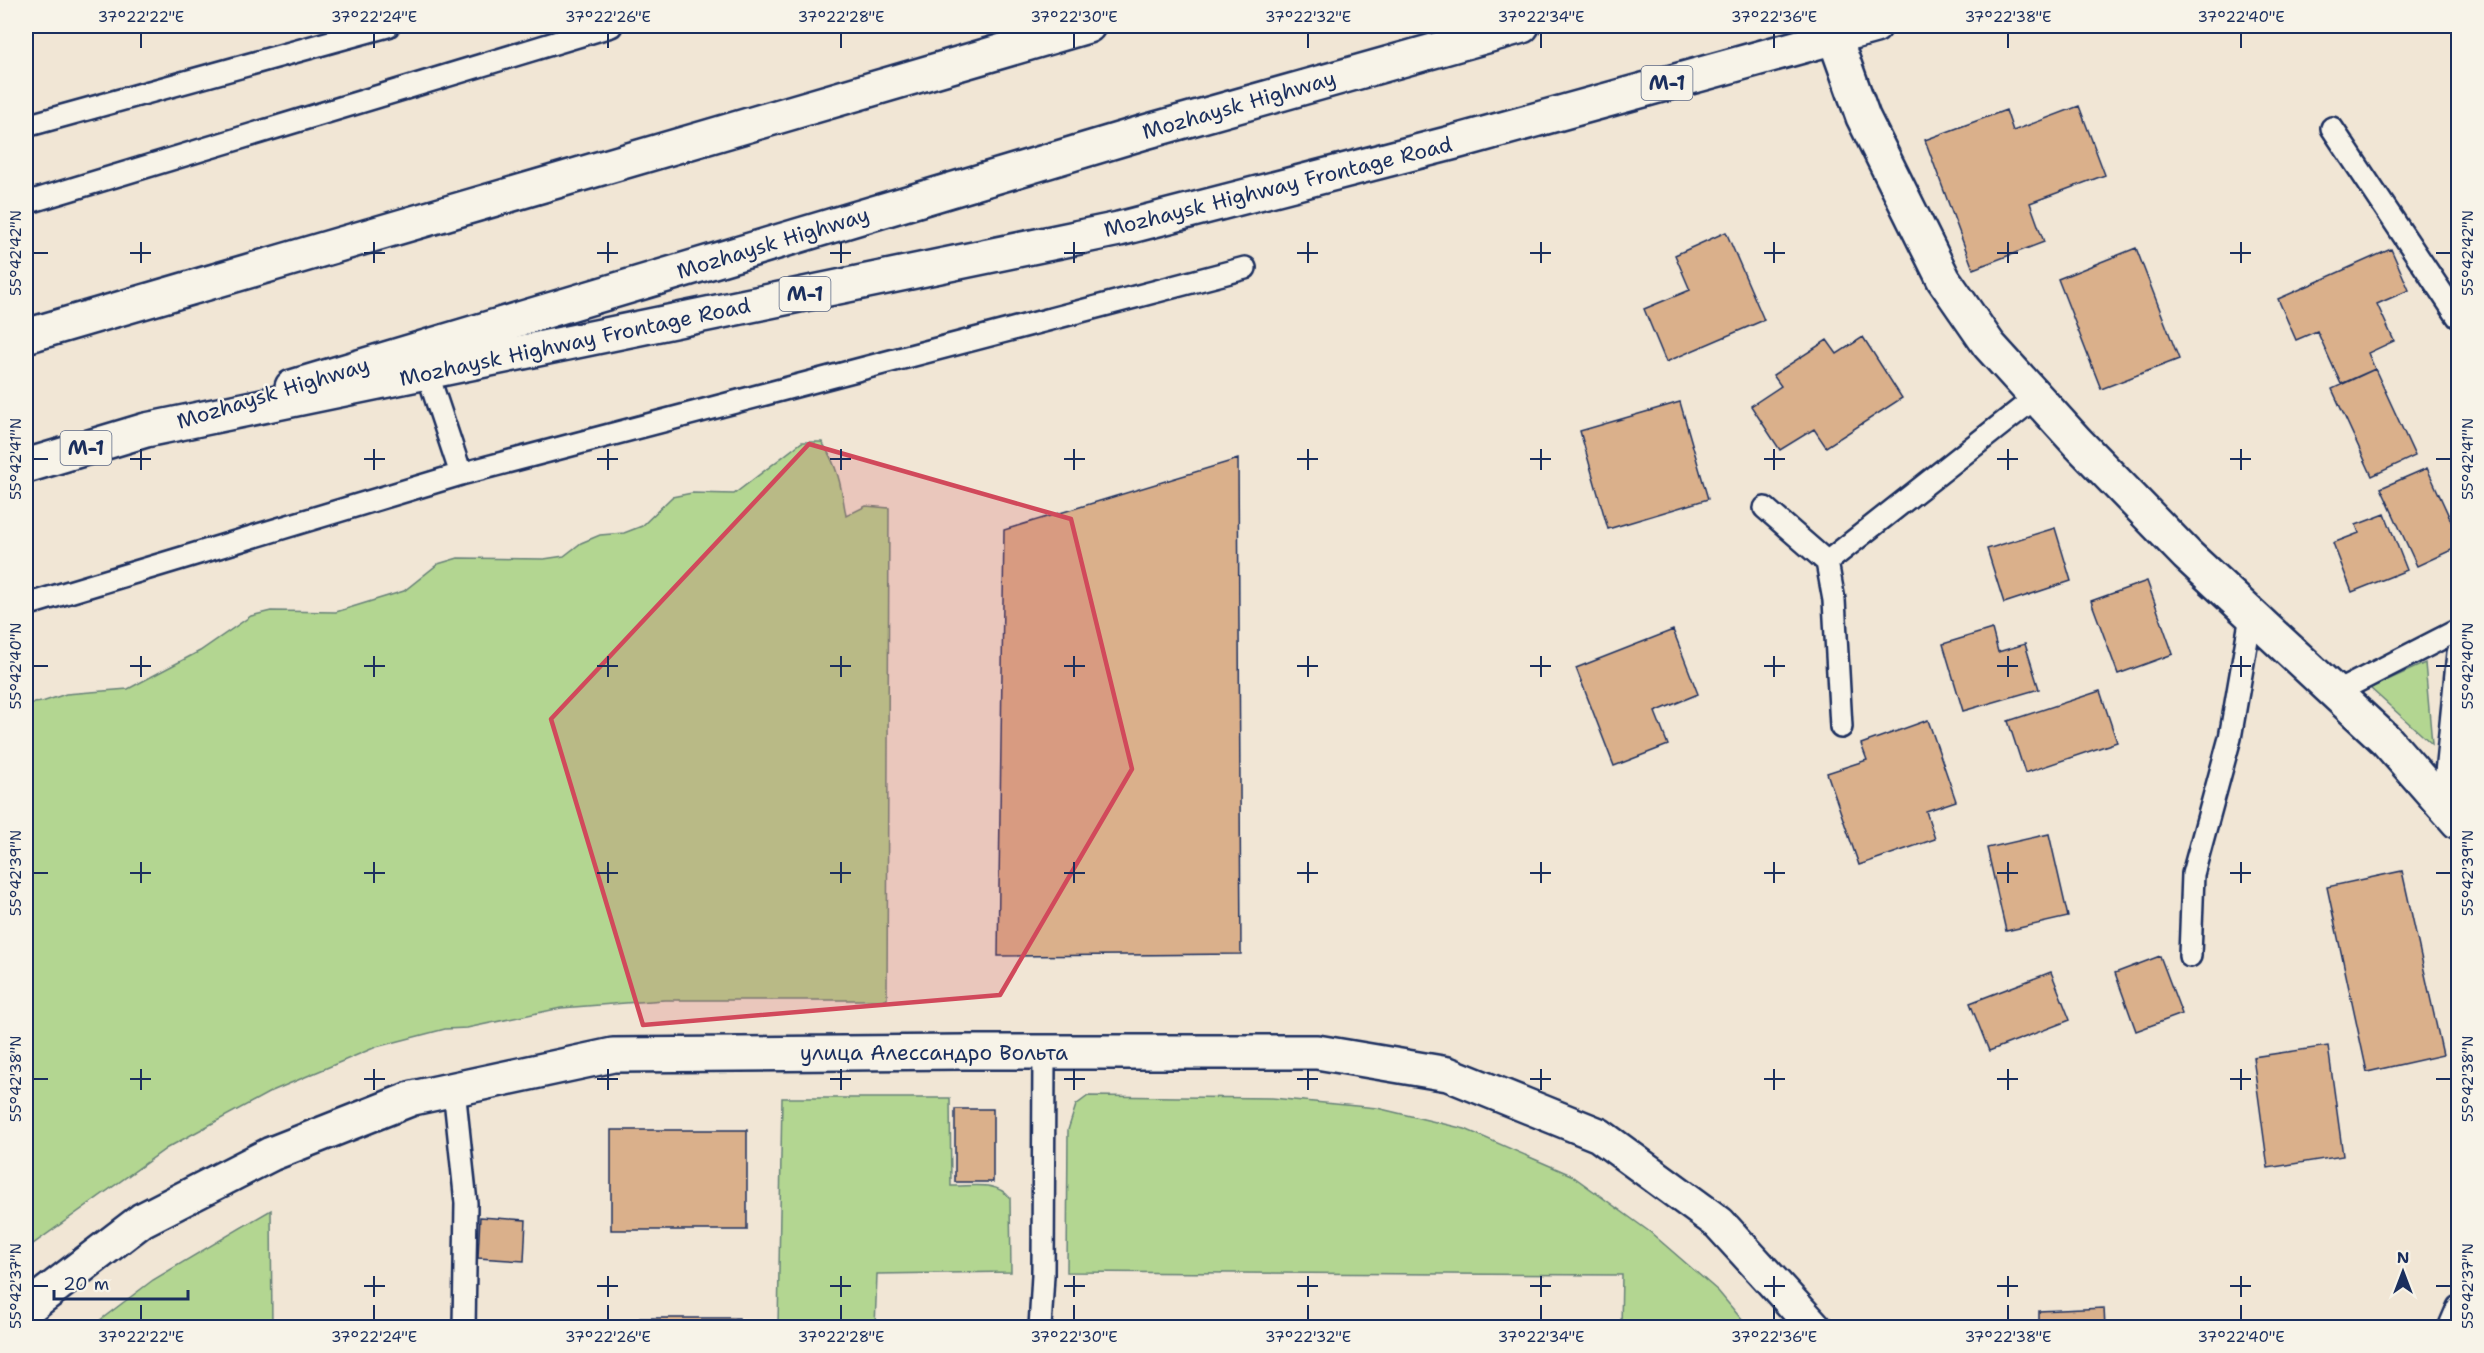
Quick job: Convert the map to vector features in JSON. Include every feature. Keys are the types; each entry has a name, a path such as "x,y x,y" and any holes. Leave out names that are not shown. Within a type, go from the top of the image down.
{"main road":[{"path":"26,336 1088,26"},
{"name":"Mozhaysk Highway","path":"26,466 1145,132 1522,26"},
{"name":"Mozhaysk Highway Frontage Road","path":"146,430 1119,230 1459,141 1875,26"},
{"path":"1834,36 1863,117 1944,280 1989,345 2187,555 2387,741 2452,814"},
{"name":"улица Алессандро Вольта","path":"26,1309 142,1220 271,1154 413,1098 613,1055 1317,1052 1448,1074 1599,1135 1719,1223 1815,1328"}],"lane":[{"path":"26,126 388,26"},
{"path":"26,203 610,26"},
{"path":"2332,128 2458,317"},
{"path":"26,605 461,474 1245,268"},
{"path":"427,372 461,474"},
{"path":"1827,562 2036,397"},
{"path":"1765,508 1827,562 1834,600 1841,727"},
{"path":"2190,956 2193,874 2230,738 2251,616"},
{"path":"2335,693 2458,630"},
{"path":"2452,814 2446,772 2458,653"},
{"path":"1040,1328 1043,1275 1044,1052"},
{"path":"454,1089 466,1203 464,1328"},
{"path":"2449,1328 2458,1308"}],"highlighted area":[{"path":"809,444 1071,519 1132,769 1000,995 643,1025 551,719"}],"green space":[{"path":"802,442 822,442 828,452 836,469 846,516 866,506 889,508 887,1000 664,1000 561,1008 467,1028 445,1029 376,1047 272,1091 167,1148 26,1249 26,704 42,702 66,694 128,689 200,651 251,616 271,611 336,612 404,591 438,564 458,558 544,559 564,556 581,543 600,535 624,533 642,526 672,497 692,493 734,494"},
{"path":"2425,663 2432,744 2370,688"},
{"path":"1088,1096 1272,1098 1377,1108 1465,1129 1571,1175 1650,1232 1718,1291 1748,1327 1621,1327 1622,1275 1067,1272 1068,1130 1076,1105"},
{"path":"782,1098 950,1098 951,1186 990,1187 1004,1192 1010,1198 1011,1272 877,1274 875,1327 778,1327"},
{"path":"271,1210 272,1327 91,1327 153,1280"}],"building":[{"path":"2079,106 2105,175 2030,203 2044,242 1973,269 1925,140 2006,110 2013,131"},
{"path":"1726,232 1764,320 1666,362 1644,309 1690,290 1675,255"},
{"path":"2136,248 2179,359 2101,389 2058,279"},
{"path":"2391,249 2409,290 2377,304 2394,341 2368,353 2375,369 2341,384 2317,331 2296,340 2278,299"},
{"path":"1863,337 1902,398 1826,447 1814,429 1780,450 1751,406 1781,386 1773,375 1827,340 1837,354"},
{"path":"2375,369 2415,456 2372,476 2332,389"},
{"path":"1680,402 1708,499 1608,529 1580,431"},
{"path":"1238,459 1241,954 998,956 1004,530"},
{"path":"2427,468 2458,536 2458,547 2417,566 2381,488"},
{"path":"2385,514 2407,570 2352,592 2333,543 2359,533 2356,525"},
{"path":"2055,528 2071,581 2004,603 1987,549"},
{"path":"2147,581 2173,654 2118,674 2091,601"},
{"path":"1992,629 1998,652 2025,644 2039,689 1963,711 1943,644"},
{"path":"1673,630 1698,694 1655,712 1668,745 1614,766 1576,668"},
{"path":"2100,691 2117,742 2025,773 2008,721"},
{"path":"1928,720 1956,801 1926,811 1935,839 1859,865 1827,773 1867,760 1861,744"},
{"path":"2049,834 2068,917 2006,931 1987,848"},
{"path":"2402,871 2443,1055 2367,1072 2327,887"},
{"path":"2160,956 2182,1014 2136,1031 2115,973"},
{"path":"2051,972 2070,1020 1989,1051 1970,1003"},
{"path":"2328,1046 2343,1156 2268,1168 2253,1057"},
{"path":"955,1109 993,1109 993,1182 955,1182"},
{"path":"611,1130 747,1130 747,1230 611,1230"},
{"path":"480,1217 526,1220 524,1261 478,1258"},
{"path":"2104,1308 2105,1328 2039,1328 2039,1311"},
{"path":"640,1318 739,1318 739,1328 640,1328"}]}
